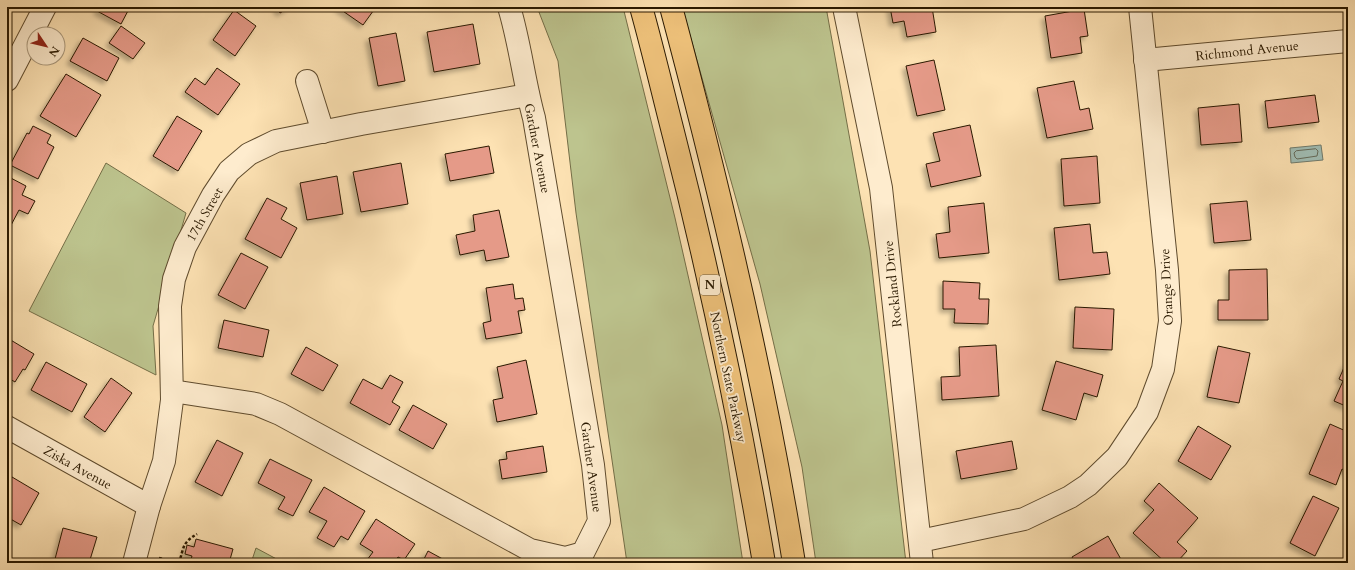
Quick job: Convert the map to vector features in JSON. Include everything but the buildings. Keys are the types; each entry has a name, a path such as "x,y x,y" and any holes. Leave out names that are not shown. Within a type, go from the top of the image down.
{"highway":[{"name":"Northern State Parkway","path":"641,7 695,218 726,360 764,563"},
{"name":"N","path":"671,7 704,127 747,318 777,467 794,563"}],"street":[{"path":"7,80 45,7"},
{"name":"Gardner Avenue","path":"172,391 256,404 280,414 530,550 565,558 583,553 599,521 594,464 534,118 528,95 515,26 509,7"},
{"name":"Rockland Drive","path":"844,7 881,188 922,563"},
{"name":"Orange Drive","path":"920,541 1024,519 1070,497 1088,485 1117,457 1147,412 1163,369 1170,321 1167,270 1140,7"},
{"name":"Richmond Avenue","path":"1145,60 1348,41"},
{"path":"307,81 323,132"},
{"name":"17th Street","path":"134,563 149,506 164,461 172,400 170,306 174,279 185,247 213,195 229,171 249,154 276,141 361,124 528,95"},
{"name":"Ziska Avenue","path":"7,427 149,506"}],"path":[{"path":"159,558 178,563 185,543 188,539 197,534"}],"green space":[{"path":"537,7 623,7 675,218 722,425 743,563 627,563 576,213 558,61"},
{"path":"682,7 826,7 870,251 906,563 816,563 802,467 760,284"},
{"path":"106,163 186,213 153,326 156,375 29,311"},
{"path":"256,548 284,563 251,563"}],"water":[{"path":"1321,145 1323,160 1291,163 1290,148"}]}
